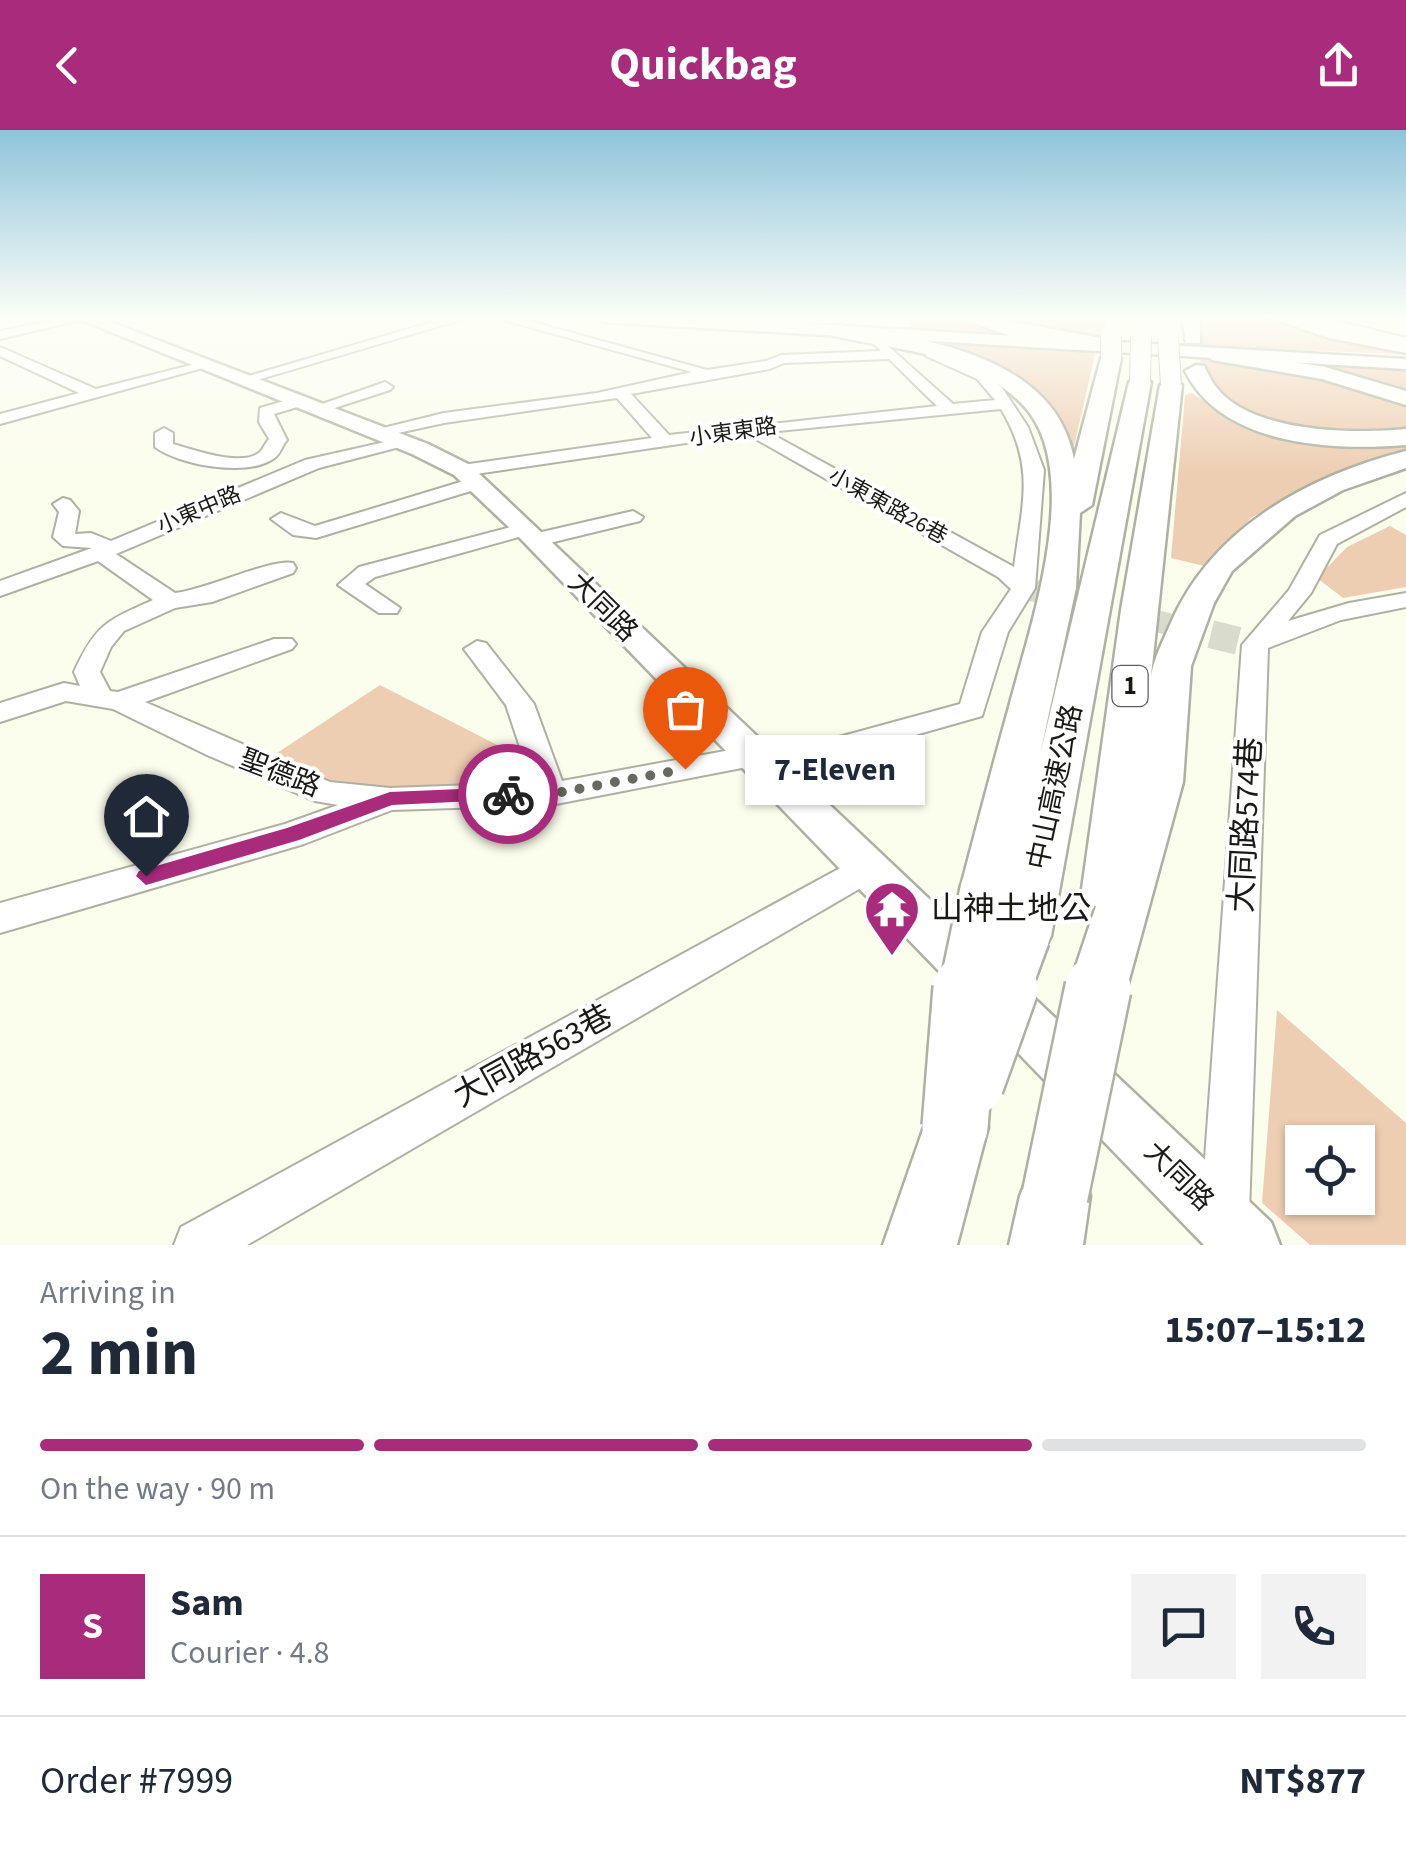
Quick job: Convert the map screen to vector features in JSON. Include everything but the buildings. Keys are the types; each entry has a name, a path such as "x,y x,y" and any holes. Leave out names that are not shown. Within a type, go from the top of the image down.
{"highway":[{"path":"988,369 1035,403 1052,423 1061,450 1063,564"},
{"path":"956,1127 963,1001 986,890 1063,564 1130,369"},
{"name":"中山高速公路","path":"920,1245 956,1127 1024,936 1132,369"},
{"name":"中山高速公路","path":"1050,1220 1098,987 1139,610 1134,369"},
{"path":"1165,369 1199,383 1209,396 1244,418 1341,438 1406,438"},
{"path":"1305,369 1406,398"},
{"path":"1098,987 1160,782 1172,666 1197,603 1219,566 1285,510 1333,484 1406,459"}],"main road":[{"name":"大同路","path":"211,369 391,438 470,477 1236,1233"}],"street":[{"path":"39,369 93,394"},
{"path":"0,418 191,369"},
{"path":"242,380 281,369"},
{"path":"695,369 710,373 744,369"},
{"path":"906,369 948,408"},
{"path":"969,369 982,376 1006,404 1020,426 1035,470 1023,588"},
{"name":"小東中路","path":"0,589 105,551 270,480 391,438 476,413 622,394 710,373"},
{"path":"164,433 164,447 210,464 254,460 270,454 271,446 278,440 267,422 266,411 386,387"},
{"path":"622,394 664,442"},
{"name":"小東東路","path":"280,519 300,531 316,532 470,477 750,429 1006,404"},
{"name":"小東東路26巷","path":"750,429 1006,572 1023,588"},
{"path":"254,460 270,480"},
{"path":"1255,645 1298,593 1328,540 1406,499"},
{"path":"63,504 69,511 64,537 92,539 170,601"},
{"path":"388,608 350,586 368,572 532,534 633,517"},
{"path":"283,644 110,699 87,672 98,645 116,626 170,601 204,597 285,568"},
{"name":"聖德路","path":"0,713 64,692 110,699 326,793 390,798 551,794 752,756 817,754 972,710 995,632 1023,588"},
{"path":"1255,645 1318,616 1361,604 1406,600"},
{"name":"大同路574巷","path":"1236,1233 1255,645"},
{"path":"477,649 520,704 551,794"},
{"path":"0,918 292,834 390,798"},
{"name":"大同路563巷","path":"199,1245 866,868"}],"shaded area":[{"path":"978,369 1092,369 1072,455 1059,421 1040,396"},
{"path":"1281,369 1325,375 1406,404 1406,431 1320,431 1274,424 1237,411 1199,371"},
{"path":"1324,369 1406,369 1406,394"},
{"path":"1192,393 1240,417 1294,430 1406,443 1406,452 1362,466 1252,517 1204,566 1171,558 1185,395"},
{"path":"1390,526 1406,535 1406,587 1343,598 1317,578 1347,547"},
{"path":"380,685 515,754 480,790 416,791 331,784 277,753"},
{"path":"1277,1010 1406,1123 1406,1245 1310,1245 1262,1203"}],"tunnel":[{"path":"1023,588 1180,627"},
{"path":"1170,624 1255,645"}],"way so far":[{"path":"508,794 551,794 685,769"}],"place":[{"name":"7-Eleven","path":"685,769"},
{"name":"山神土地公","path":"892,958"}],"route":[{"path":"146,876 292,834 390,798 508,794"}]}
